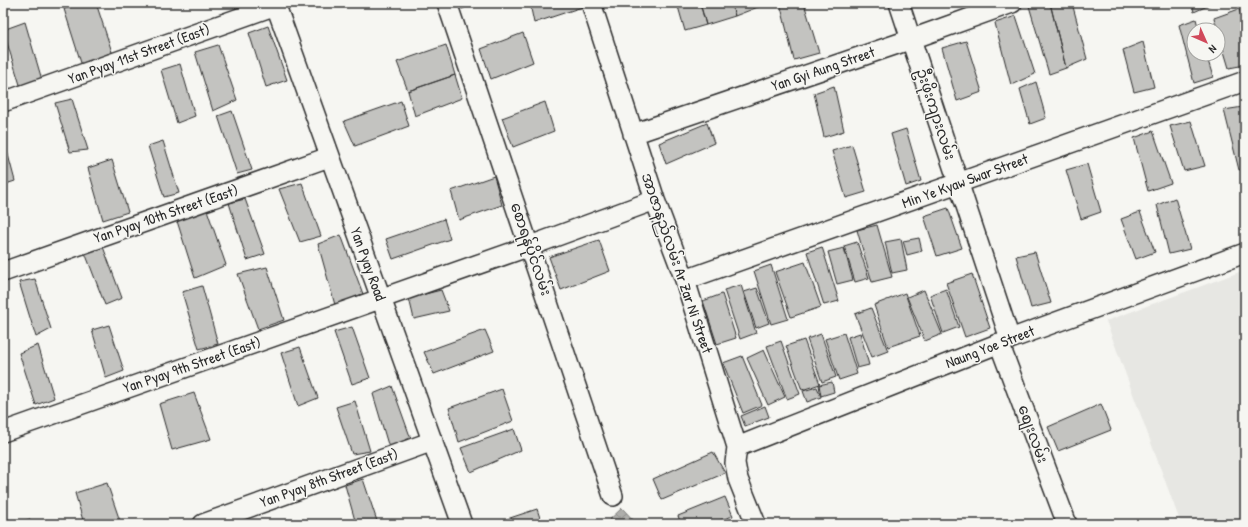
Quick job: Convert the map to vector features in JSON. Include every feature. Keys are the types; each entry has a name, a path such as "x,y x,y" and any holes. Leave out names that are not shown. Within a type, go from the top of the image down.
{"street":[{"name":"စောရန်ပိုင်လမ်း","path":"447,3 530,246 612,496"},
{"name":"အာဇာနည်လမ်း Ar Zar Ni Street","path":"590,3 655,200 685,280 737,447 736,463 738,479 756,524"},
{"name":"ဦးဖိုးကျားလမ်း","path":"899,3 959,183 1005,341"},
{"name":"Yan Gyi Aung Street","path":"633,134 912,39 1012,3"},
{"name":"Yan Pyay 11st Street (East)","path":"3,102 275,4"},
{"name":"Yan Pyay Road","path":"275,4 462,524"},
{"name":"Min Ye Kyaw Swar Street","path":"685,280 1245,81"},
{"name":"Yan Pyay 10th Street (East)","path":"3,272 329,157"},
{"name":"Yan Pyay 9th Street (East)","path":"3,432 530,246 655,200"},
{"name":"Naung Yoe Street","path":"737,447 1005,341 1245,253"},
{"name":"စျေးလမ်း","path":"1005,341 1067,524"},
{"name":"Yan Pyay 8th Street (East)","path":"203,524 433,441"}],"shaded area":[{"path":"1245,270 1245,524 1181,524 1106,321"}],"water":[{"path":"622,508 637,524 605,524"}],"building":[{"path":"83,3 96,3 112,52 82,66 64,9"},
{"path":"460,3 475,3 462,9"},
{"path":"581,3 582,7 534,23 530,4"},
{"path":"677,3 700,3 706,25 685,31"},
{"path":"700,3 731,3 735,16 706,25"},
{"path":"731,3 763,3 763,5 735,16"},
{"path":"780,3 804,3 819,53 794,60"},
{"path":"1038,3 1050,3 1066,68 1049,74 1029,6"},
{"path":"1050,3 1072,3 1087,59 1066,68"},
{"path":"1192,3 1214,3 1194,12"},
{"path":"1239,9 1245,27 1245,65 1229,68 1226,58 1226,22 1215,22 1214,18"},
{"path":"1016,16 1035,74 1011,85 995,23"},
{"path":"1196,19 1197,22 1188,22"},
{"path":"25,22 42,80 21,88 3,30"},
{"path":"1186,23 1186,52 1179,25"},
{"path":"268,26 287,80 266,87 249,33"},
{"path":"523,33 533,62 491,79 481,49"},
{"path":"966,41 982,92 957,101 942,48"},
{"path":"1143,42 1154,87 1134,92 1123,50"},
{"path":"218,45 237,100 213,111 195,52"},
{"path":"446,45 455,75 408,91 397,62"},
{"path":"1189,62 1208,62 1213,77 1194,83"},
{"path":"180,64 195,116 177,123 161,70"},
{"path":"455,75 462,98 415,116 408,91"},
{"path":"1036,82 1046,118 1030,124 1020,89"},
{"path":"834,86 844,131 824,137 814,93"},
{"path":"72,99 88,150 70,152 55,103"},
{"path":"401,101 409,126 355,146 344,121"},
{"path":"545,102 554,131 513,147 502,118"},
{"path":"1243,107 1245,113 1245,168 1239,170 1224,110"},
{"path":"232,111 252,170 237,174 218,116"},
{"path":"1191,121 1205,166 1184,171 1170,126"},
{"path":"707,123 714,143 666,164 659,143"},
{"path":"906,129 921,181 906,186 891,134"},
{"path":"1153,131 1171,183 1148,191 1134,138"},
{"path":"3,136 15,181 3,185"},
{"path":"163,141 179,193 164,197 148,146"},
{"path":"852,145 866,192 846,198 832,151"},
{"path":"112,160 128,212 103,220 88,168"},
{"path":"1087,164 1101,212 1081,219 1066,170"},
{"path":"494,176 502,205 459,220 451,191"},
{"path":"302,183 321,236 300,242 279,189"},
{"path":"1175,198 1190,249 1169,254 1157,205"},
{"path":"245,199 265,254 247,260 229,203"},
{"path":"948,208 962,248 937,256 924,216"},
{"path":"207,210 226,265 195,278 177,221"},
{"path":"1140,212 1155,252 1136,259 1121,219"},
{"path":"444,219 450,239 393,259 386,239"},
{"path":"877,225 892,277 872,282 857,230"},
{"path":"341,235 363,294 335,305 318,244"},
{"path":"919,238 922,251 907,255 903,241"},
{"path":"901,239 907,270 892,273 885,242"},
{"path":"599,240 610,271 561,290 549,257"},
{"path":"857,242 869,278 855,282 844,246"},
{"path":"102,244 122,298 105,305 84,250"},
{"path":"822,247 839,301 824,305 807,252"},
{"path":"844,248 853,280 837,284 828,252"},
{"path":"1035,252 1051,303 1031,308 1016,256"},
{"path":"805,262 821,307 791,317 775,272"},
{"path":"771,265 788,319 771,324 754,271"},
{"path":"267,267 284,320 258,329 238,274"},
{"path":"972,274 990,328 965,337 946,283"},
{"path":"35,279 51,329 36,337 19,282"},
{"path":"741,285 756,333 740,339 724,290"},
{"path":"202,286 218,344 199,349 182,292"},
{"path":"757,288 769,323 756,328 744,292"},
{"path":"946,289 959,327 943,333 930,295"},
{"path":"441,290 449,311 414,319 409,298"},
{"path":"924,290 942,334 925,341 907,297"},
{"path":"905,293 920,336 888,347 874,305"},
{"path":"722,294 736,338 717,344 703,301"},
{"path":"871,308 888,351 872,357 855,314"},
{"path":"109,325 124,371 106,378 92,330"},
{"path":"352,327 370,378 352,384 334,332"},
{"path":"485,330 494,351 434,374 424,352"},
{"path":"844,333 857,374 839,380 825,339"},
{"path":"860,333 869,365 857,368 848,337"},
{"path":"821,334 836,377 822,382 807,339"},
{"path":"804,340 820,384 802,390 786,346"},
{"path":"781,341 800,394 787,399 767,346"},
{"path":"38,345 54,398 36,405 19,353"},
{"path":"300,347 318,398 298,406 281,353"},
{"path":"764,350 785,397 768,405 747,358"},
{"path":"742,356 762,405 743,413 723,363"},
{"path":"832,382 834,392 821,396 819,385"},
{"path":"392,386 411,439 389,448 373,394"},
{"path":"817,387 821,397 807,402 803,391"},
{"path":"502,389 513,421 459,442 449,408"},
{"path":"194,393 211,439 172,450 159,404"},
{"path":"355,401 370,451 352,454 336,407"},
{"path":"1101,404 1111,430 1058,451 1048,427"},
{"path":"765,406 769,417 745,426 741,416"},
{"path":"514,429 521,450 471,472 461,448"},
{"path":"713,452 725,473 662,500 653,479"},
{"path":"363,479 378,524 356,524 345,485"},
{"path":"107,483 121,524 84,524 75,493"},
{"path":"725,497 733,516 709,524 681,524 678,516"},
{"path":"537,509 542,524 492,524"},
{"path":"30,519 31,524 14,524"}]}
